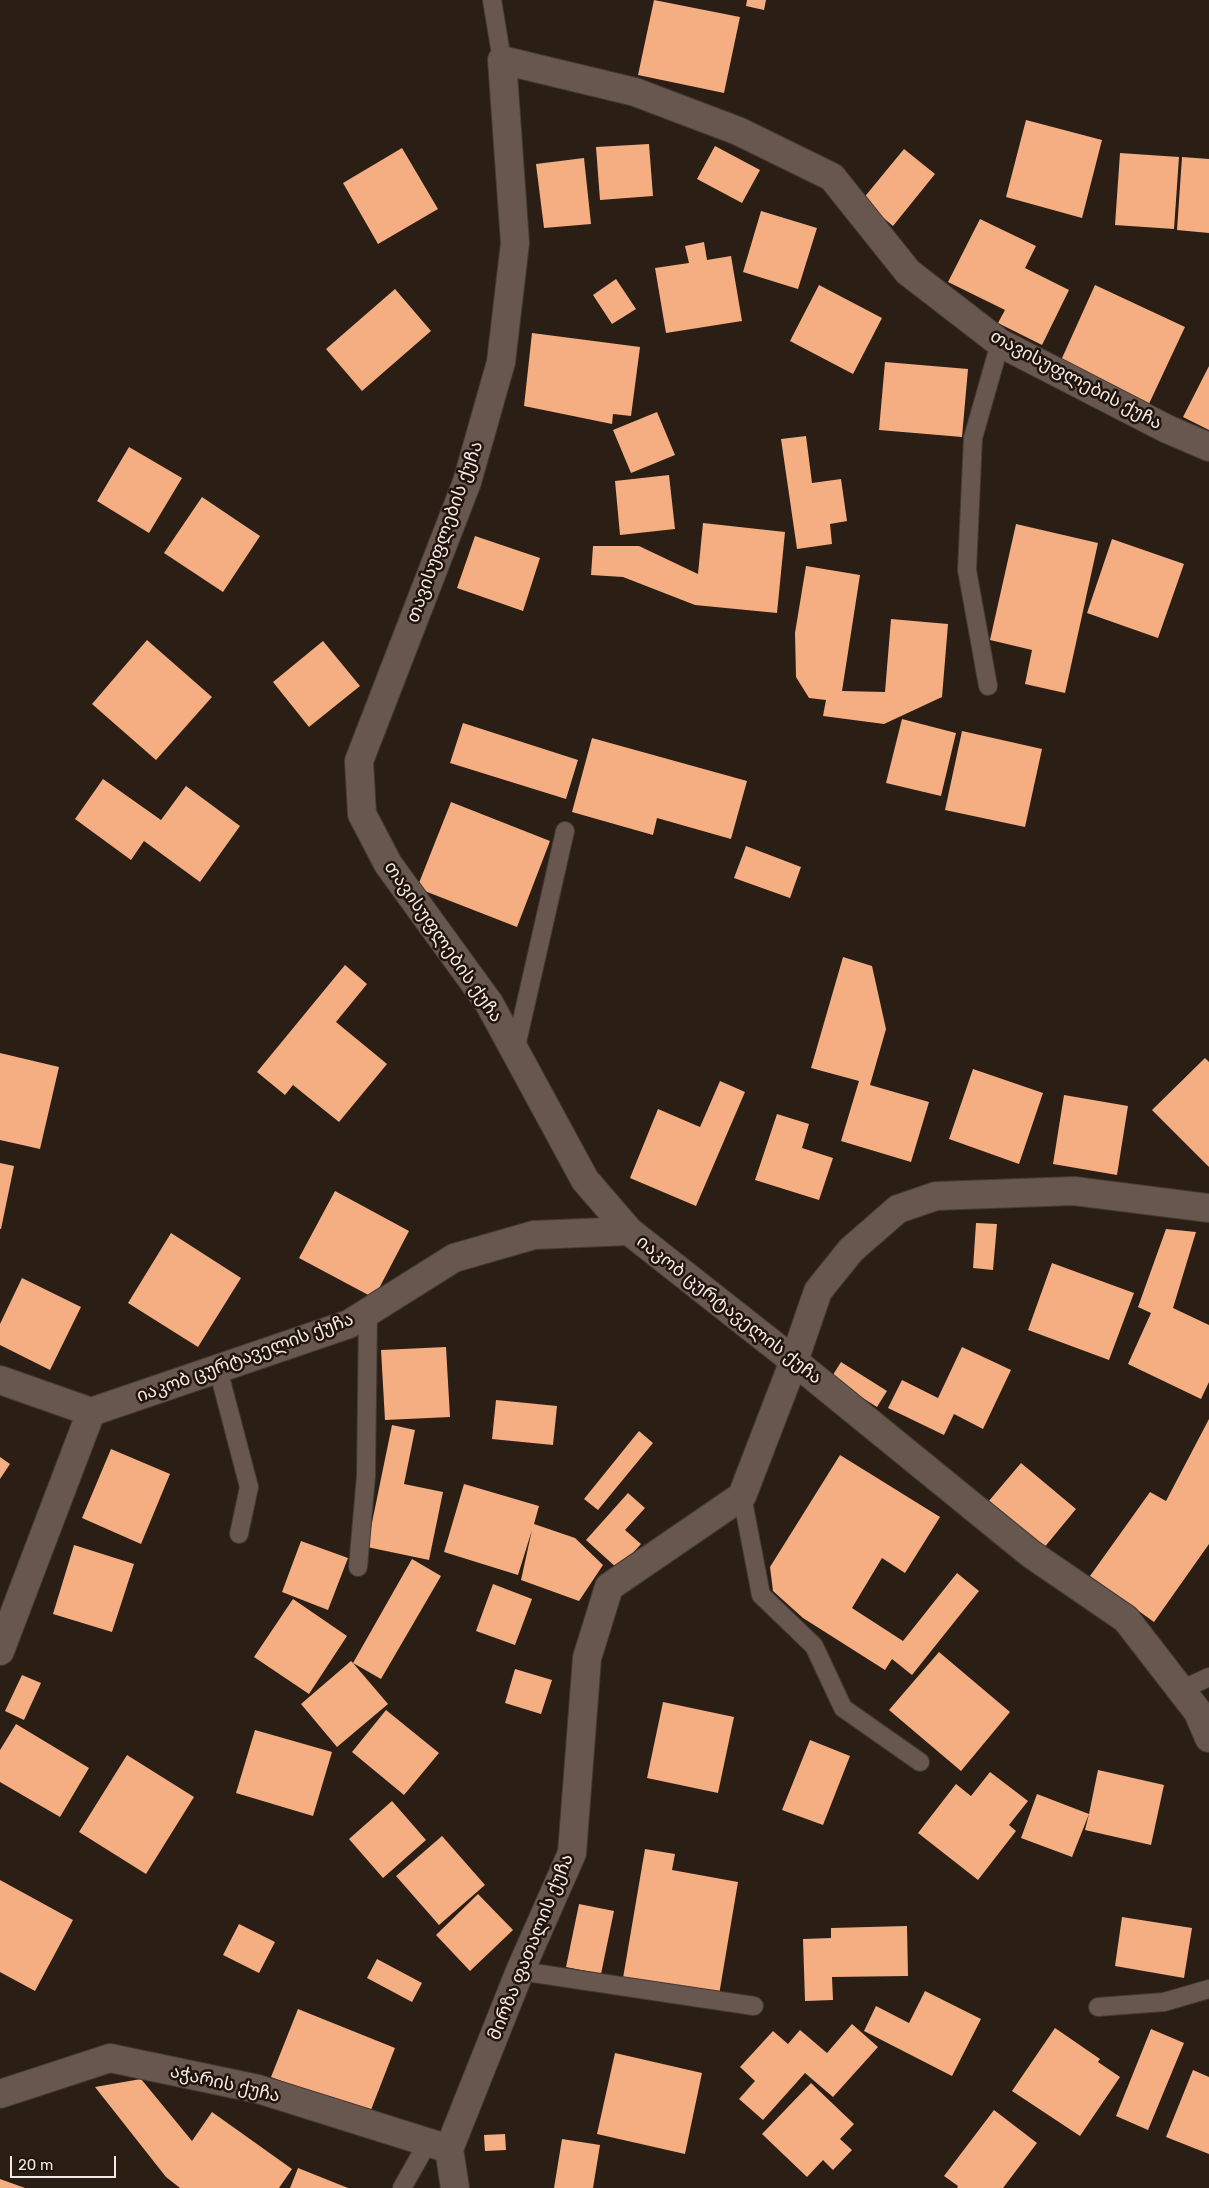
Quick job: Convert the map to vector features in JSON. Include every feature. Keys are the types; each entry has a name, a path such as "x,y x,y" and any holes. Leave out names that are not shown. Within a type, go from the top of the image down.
{"street":[{"name":"თავისუფლების ქუჩა","path":"629,1231 585,1180 489,1003 388,864 362,814 360,761 467,482 501,362 515,243 502,60 635,92 738,131 832,177 908,272 1000,343 1167,429 1209,447"},
{"path":"742,1496 794,1361 818,1291 851,1250 898,1209 936,1196 1074,1191 1209,1208"},
{"name":"იაკობ ცურტაველის ქუჩა","path":"91,1412 349,1324 454,1258 534,1235 629,1231 794,1361 1031,1554 1126,1619 1198,1712 1209,1738"},
{"path":"0,1380 91,1412 0,1651"},
{"name":"მირზა ფათალის ქუჩა","path":"439,2146 520,1971 572,1852 587,1658 609,1587 742,1496"},
{"name":"აჭარის ქუჩა","path":"0,2094 110,2058 258,2089 439,2146"},
{"path":"439,2146 455,2188"}],"lane":[{"path":"492,0 502,60"},
{"path":"988,686 967,570 973,438 1000,343"},
{"path":"515,1052 565,831"},
{"path":"358,1567 366,1476 368,1312"},
{"path":"218,1369 249,1488 239,1534"},
{"path":"742,1496 761,1595 814,1646 842,1708 920,1762"},
{"path":"1181,1690 1209,1677"},
{"path":"520,1971 754,2006"},
{"path":"1098,2007 1164,2002 1209,1990"},
{"path":"402,2188 439,2146"}],"building":[{"path":"654,0 740,17 724,93 638,75"},
{"path":"747,0 766,0 764,10 746,6"},
{"path":"1026,120 1102,140 1082,218 1006,197"},
{"path":"649,144 653,196 600,200 596,147"},
{"path":"715,146 760,170 742,203 697,179"},
{"path":"402,148 438,209 378,244 343,183"},
{"path":"904,149 935,174 893,226 862,200"},
{"path":"1120,153 1179,157 1174,229 1115,225"},
{"path":"1182,157 1209,159 1209,233 1177,230"},
{"path":"584,158 591,224 544,228 536,164"},
{"path":"761,211 817,228 798,289 743,272"},
{"path":"980,219 1036,246 1025,268 1069,290 1042,345 998,323 1005,310 948,282"},
{"path":"704,242 707,260 731,256 742,321 666,333 655,268 689,263 685,246"},
{"path":"616,279 636,309 612,324 593,295"},
{"path":"819,285 882,318 853,374 790,341"},
{"path":"1095,285 1185,327 1147,408 1058,367"},
{"path":"395,289 431,331 362,391 326,349"},
{"path":"532,333 640,347 631,416 613,414 612,424 524,406"},
{"path":"885,362 968,369 962,437 879,430"},
{"path":"1209,366 1209,430 1183,417"},
{"path":"657,412 675,455 631,473 613,430"},
{"path":"806,436 812,483 841,479 847,521 830,524 832,544 797,549 781,439"},
{"path":"129,447 182,478 149,533 97,501"},
{"path":"669,475 675,529 620,535 615,481"},
{"path":"202,497 260,536 223,592 164,553"},
{"path":"703,523 785,532 777,613 695,605 623,577 591,575 593,546 639,546 698,574"},
{"path":"1016,524 1098,543 1065,693 1025,684 1032,650 990,640"},
{"path":"475,536 540,558 523,611 457,588"},
{"path":"1112,539 1184,564 1158,638 1087,613"},
{"path":"806,566 860,575 842,691 885,692 891,619 948,624 942,697 884,724 823,716 826,700 809,698 796,677 795,633"},
{"path":"147,640 212,697 156,760 92,704"},
{"path":"323,641 360,686 309,727 273,682"},
{"path":"902,719 956,733 941,796 886,783"},
{"path":"463,723 578,760 566,799 450,763"},
{"path":"962,731 1042,749 1025,827 945,810"},
{"path":"592,738 747,781 731,839 657,818 653,835 572,812"},
{"path":"103,779 161,820 186,786 240,826 200,882 144,841 131,860 75,819"},
{"path":"451,802 550,841 517,927 417,888"},
{"path":"746,846 801,867 790,898 734,878"},
{"path":"843,957 872,966 886,1029 870,1085 929,1102 911,1162 841,1141 859,1081 811,1068"},
{"path":"345,965 367,984 336,1022 387,1064 339,1122 293,1085 285,1095 257,1072"},
{"path":"0,1053 59,1067 40,1149 0,1140"},
{"path":"1205,1058 1209,1062 1209,1167 1152,1110"},
{"path":"973,1069 1043,1093 1019,1164 949,1139"},
{"path":"720,1081 745,1092 696,1206 630,1178 658,1109 700,1127"},
{"path":"1064,1095 1128,1106 1117,1175 1053,1164"},
{"path":"777,1114 809,1124 802,1148 833,1158 819,1200 755,1180"},
{"path":"0,1163 14,1166 1,1229 0,1229"},
{"path":"335,1191 409,1231 374,1298 299,1258"},
{"path":"976,1223 997,1224 993,1270 973,1268"},
{"path":"1166,1229 1196,1232 1173,1308 1209,1325 1209,1382 1201,1399 1128,1364 1151,1313 1138,1307"},
{"path":"171,1233 241,1278 198,1347 128,1303"},
{"path":"1052,1263 1134,1293 1109,1360 1028,1330"},
{"path":"22,1278 81,1307 50,1370 0,1345 0,1324"},
{"path":"446,1347 450,1417 385,1420 381,1350"},
{"path":"962,1347 1011,1370 983,1429 954,1414 944,1435 888,1408 902,1380 938,1398"},
{"path":"841,1362 887,1391 877,1407 831,1378"},
{"path":"496,1400 557,1406 553,1445 492,1439"},
{"path":"1209,1419 1209,1544 1154,1622 1090,1576 1150,1492 1166,1501"},
{"path":"392,1425 415,1430 404,1484 443,1492 429,1560 367,1547"},
{"path":"639,1431 653,1443 598,1510 584,1499"},
{"path":"111,1449 170,1474 141,1544 82,1518"},
{"path":"840,1455 940,1517 905,1573 882,1558 852,1608 903,1641 957,1573 979,1591 912,1675 892,1659 885,1670 803,1618 773,1591 770,1567"},
{"path":"0,1457 10,1464 0,1479"},
{"path":"1021,1463 1076,1509 1043,1549 988,1502"},
{"path":"464,1484 539,1506 534,1524 575,1538 603,1565 579,1601 521,1580 532,1530 518,1575 444,1552"},
{"path":"628,1493 645,1508 625,1530 641,1544 618,1569 586,1540"},
{"path":"301,1541 348,1558 328,1610 282,1592"},
{"path":"74,1545 134,1564 112,1632 53,1614"},
{"path":"412,1559 441,1576 381,1679 353,1663"},
{"path":"493,1584 532,1599 515,1645 476,1631"},
{"path":"293,1599 347,1636 309,1694 254,1657"},
{"path":"939,1652 1010,1712 961,1771 889,1710"},
{"path":"351,1661 388,1704 337,1747 301,1704"},
{"path":"515,1669 552,1680 541,1714 505,1703"},
{"path":"22,1675 41,1683 24,1720 5,1711"},
{"path":"663,1702 734,1717 718,1793 647,1778"},
{"path":"386,1710 439,1753 404,1795 352,1752"},
{"path":"16,1724 89,1768 60,1817 0,1782 0,1750"},
{"path":"255,1730 332,1752 313,1816 236,1793"},
{"path":"810,1740 850,1756 823,1825 782,1810"},
{"path":"127,1755 194,1797 146,1874 79,1832"},
{"path":"1098,1770 1164,1785 1151,1845 1085,1830"},
{"path":"990,1772 1028,1801 1009,1825 1016,1831 978,1880 918,1833 956,1784 971,1796"},
{"path":"1037,1794 1089,1814 1072,1857 1021,1838"},
{"path":"392,1801 426,1840 383,1878 349,1839"},
{"path":"442,1836 485,1885 439,1925 396,1876"},
{"path":"645,1849 675,1854 672,1870 738,1882 719,1995 623,1978"},
{"path":"0,1880 73,1920 35,1991 0,1972"},
{"path":"478,1894 513,1930 470,1971 436,1935"},
{"path":"579,1904 614,1911 601,1974 566,1967"},
{"path":"1122,1917 1192,1928 1184,1978 1115,1966"},
{"path":"239,1924 275,1942 259,1973 223,1955"},
{"path":"907,1926 908,1976 832,1977 833,2000 805,2001 803,1939 831,1938 831,1928"},
{"path":"377,1959 422,1983 412,2002 367,1978"},
{"path":"925,1991 981,2019 952,2076 864,2031 876,2006 909,2023"},
{"path":"298,2009 395,2048 369,2115 271,2077"},
{"path":"852,2024 878,2047 833,2097 805,2073 763,2120 739,2099 755,2081 740,2067 773,2031 788,2044 800,2030 827,2053"},
{"path":"1055,2028 1100,2059 1098,2062 1120,2077 1080,2136 1012,2091"},
{"path":"1151,2029 1184,2043 1148,2130 1116,2116"},
{"path":"615,2053 702,2073 685,2154 597,2134"},
{"path":"1193,2070 1209,2077 1209,2154 1166,2137"},
{"path":"141,2079 192,2141 212,2112 292,2169 279,2188 180,2188 166,2177 95,2087"},
{"path":"811,2083 854,2124 840,2139 852,2150 833,2170 823,2160 807,2177 762,2134"},
{"path":"994,2110 1037,2143 1003,2188 957,2188 958,2186 944,2176"},
{"path":"505,2134 506,2150 485,2151 484,2135"},
{"path":"562,2139 600,2145 593,2188 554,2188"},
{"path":"298,2168 348,2188 290,2188"},
{"path":"0,2179 25,2188 0,2188"}]}
